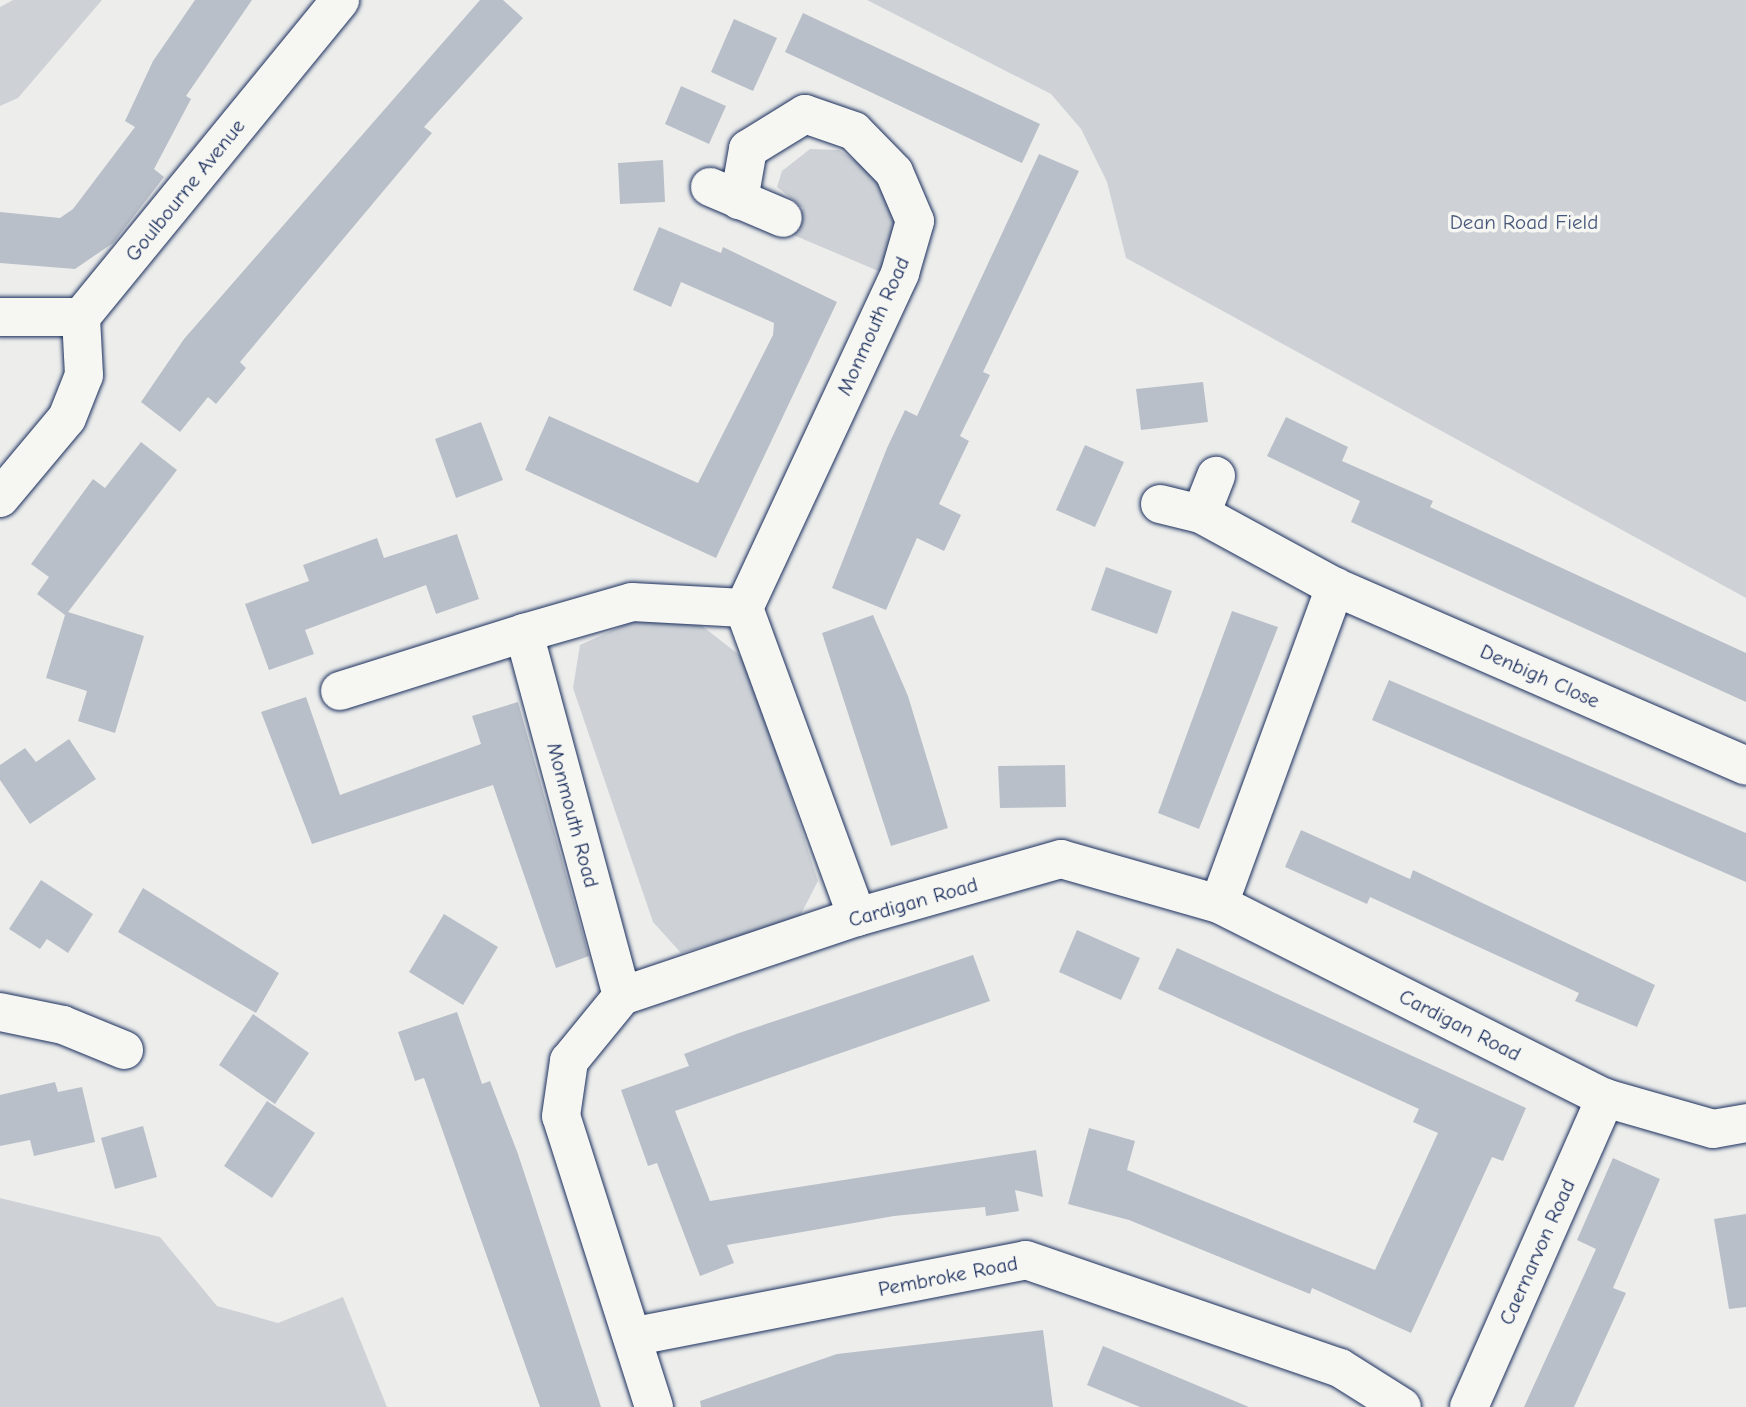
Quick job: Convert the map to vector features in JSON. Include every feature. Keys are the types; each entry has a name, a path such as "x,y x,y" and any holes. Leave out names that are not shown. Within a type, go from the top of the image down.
{"street":[{"name":"Goulbourne Avenue","path":"81,317 340,0"},
{"name":"Monmouth Road","path":"744,608 900,273 915,221 894,172 854,131 805,114 748,149 724,193 783,218"},
{"path":"0,317 81,317 84,375 67,418 0,498"},
{"path":"1201,514 1216,476"},
{"name":"Denbigh Close","path":"1160,504 1201,514 1335,587 1746,766"},
{"path":"1219,904 1335,587"},
{"path":"341,690 632,602 744,608 857,917"},
{"name":"Monmouth Road","path":"524,633 622,996"},
{"name":"Cardigan Road","path":"622,996 857,917 1061,859 1219,904 1605,1098"},
{"path":"622,996 569,1062 561,1116 600,1250 636,1336 654,1407"},
{"path":"0,1012 63,1025 124,1051"},
{"path":"1605,1098 1713,1129 1746,1123"},
{"name":"Caernarvon Road","path":"1469,1407 1605,1098"},
{"name":"Pembroke Road","path":"636,1336 1026,1260 1340,1368 1402,1407"}],"green space":[{"path":"13,0 102,0 18,98 0,106 0,7"},
{"name":"Dean Road Field","path":"867,0 1746,0 1746,598 1126,258 1107,182 1081,129 1051,94"},
{"path":"810,149 839,150 870,171 892,198 900,225 890,276 791,234 803,208 777,187 782,171"},
{"path":"635,620 697,622 747,661 818,881 798,920 681,953 653,922 573,688 580,645"},
{"path":"0,1198 160,1237 217,1306 278,1323 343,1297 387,1407 0,1407"}],"building":[{"path":"195,0 252,0 186,96 191,99 154,169 164,177 113,243 75,269 0,263 0,212 60,218 73,209 135,127 125,121 153,61"},
{"path":"480,0 503,0 523,18 424,127 432,133 240,362 246,368 216,404 208,397 180,432 141,402 184,339"},
{"path":"803,13 1040,124 1022,163 785,52"},
{"path":"734,19 777,38 753,91 711,72"},
{"path":"681,86 726,106 709,144 665,124"},
{"path":"1039,154 1079,171 983,372 990,375 960,436 969,441 939,504 961,515 944,551 917,538 886,610 832,588 887,448 905,410 917,416"},
{"path":"663,160 665,202 620,204 618,163"},
{"path":"659,227 721,253 723,247 837,302 716,558 525,470 549,416 698,483 773,335 774,323 681,282 671,307 633,290"},
{"path":"1203,382 1208,422 1141,430 1136,389"},
{"path":"1286,417 1348,447 1342,461 1433,501 1430,507 1746,653 1746,702 1351,522 1360,501 1267,456"},
{"path":"481,422 503,480 456,498 435,439"},
{"path":"141,442 177,470 68,612 144,636 115,733 78,721 87,691 46,678 65,615 37,594 49,577 31,564 93,479 105,488"},
{"path":"1085,445 1124,462 1095,527 1056,510"},
{"path":"457,534 479,599 436,614 426,585 305,630 314,654 269,670 245,604 309,581 303,565 377,538 384,558"},
{"path":"1106,567 1172,591 1157,634 1091,610"},
{"path":"1232,611 1278,627 1199,829 1158,813"},
{"path":"873,615 908,696 948,828 891,846 822,633"},
{"path":"1389,680 1746,833 1746,882 1372,720"},
{"path":"306,697 340,795 481,744 472,716 518,702 589,956 556,968 493,785 312,844 261,712"},
{"path":"69,739 96,779 30,824 0,780 0,765 25,748 36,762"},
{"path":"1065,765 1066,807 1000,808 998,766"},
{"path":"1301,830 1410,879 1413,870 1655,985 1637,1027 1575,1001 1579,993 1370,897 1367,904 1285,867"},
{"path":"41,880 93,914 68,953 47,939 40,949 9,929"},
{"path":"143,888 279,973 256,1013 118,932"},
{"path":"444,914 498,947 463,1005 409,972"},
{"path":"1077,930 1140,958 1121,1000 1059,972"},
{"path":"1177,948 1526,1108 1503,1161 1492,1157 1411,1333 1312,1288 1310,1294 1129,1220 1068,1204 1089,1128 1135,1141 1127,1170 1375,1270 1438,1133 1413,1122 1419,1109 1158,989"},
{"path":"973,955 990,1001 675,1111 710,1201 1036,1150 1043,1197 1015,1190 1019,1211 986,1216 985,1207 894,1216 727,1245 734,1263 700,1276 657,1163 648,1166 621,1090 689,1066 684,1054"},
{"path":"457,1012 482,1084 490,1081 518,1154 601,1407 540,1407 424,1078 415,1081 398,1032"},
{"path":"253,1014 309,1053 275,1104 219,1065"},
{"path":"55,1082 58,1092 82,1087 95,1142 34,1156 30,1140 0,1146 0,1095"},
{"path":"267,1101 315,1133 272,1198 224,1166"},
{"path":"143,1126 157,1177 115,1189 101,1138"},
{"path":"1613,1158 1660,1179 1613,1288 1626,1293 1574,1407 1524,1407 1596,1249 1577,1240"},
{"path":"1746,1214 1746,1307 1729,1309 1714,1219"},
{"path":"1043,1330 1053,1407 701,1407 700,1401 837,1354"},
{"path":"1103,1346 1249,1407 1140,1407 1087,1385"}]}
